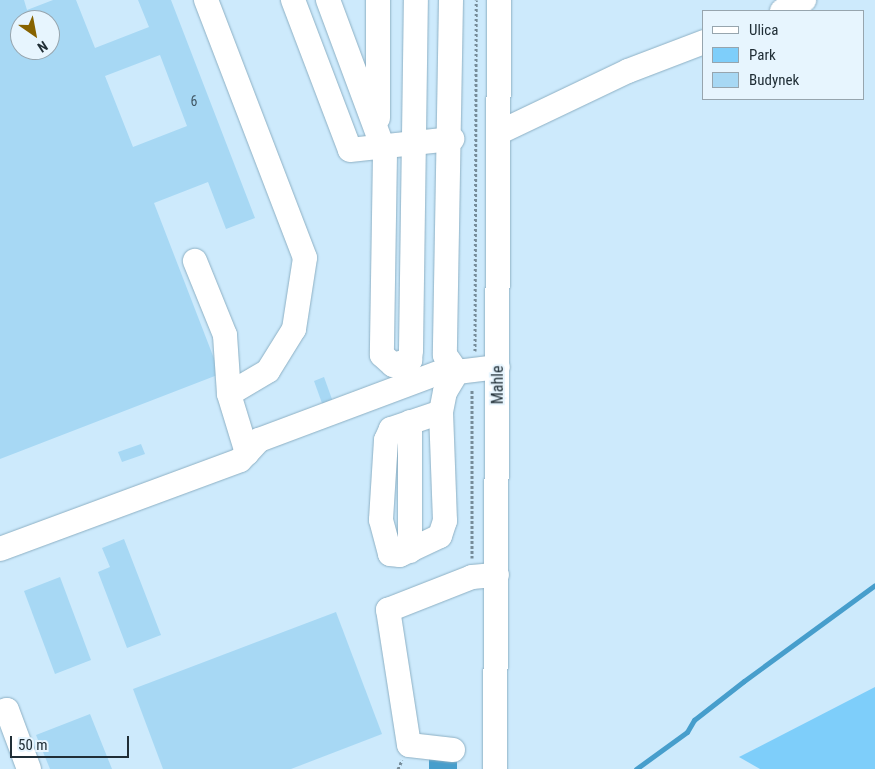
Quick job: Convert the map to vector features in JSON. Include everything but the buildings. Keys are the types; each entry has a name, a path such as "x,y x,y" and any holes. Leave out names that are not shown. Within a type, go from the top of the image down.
{"street":[{"path":"206,0 306,258 294,330 268,371 229,394"},
{"path":"293,0 350,150 380,139 452,140"},
{"path":"328,0 380,139"},
{"path":"378,0 382,355 392,364 410,360 498,367"},
{"path":"410,360 416,0"},
{"path":"442,412 391,429 386,440 381,520 390,554 410,551 440,536 445,522 442,412 451,364 451,0"},
{"name":"Mahle","path":"496,769 499,0"},
{"path":"784,10 804,0"},
{"path":"498,133 628,71 702,43"},
{"path":"195,261 224,335 229,394 247,453"},
{"path":"0,549 240,460 259,440 441,372 451,364"},
{"path":"454,750 409,745 388,610 472,577 497,575"},
{"path":"0,712 7,710 29,769"}],"green space":[{"path":"875,687 875,769 760,769 739,757"}],"shaded area":[{"path":"429,759 457,759 457,769 429,769"}],"waterway":[{"path":"636,769 687,732 694,720 744,681 875,585"}]}
